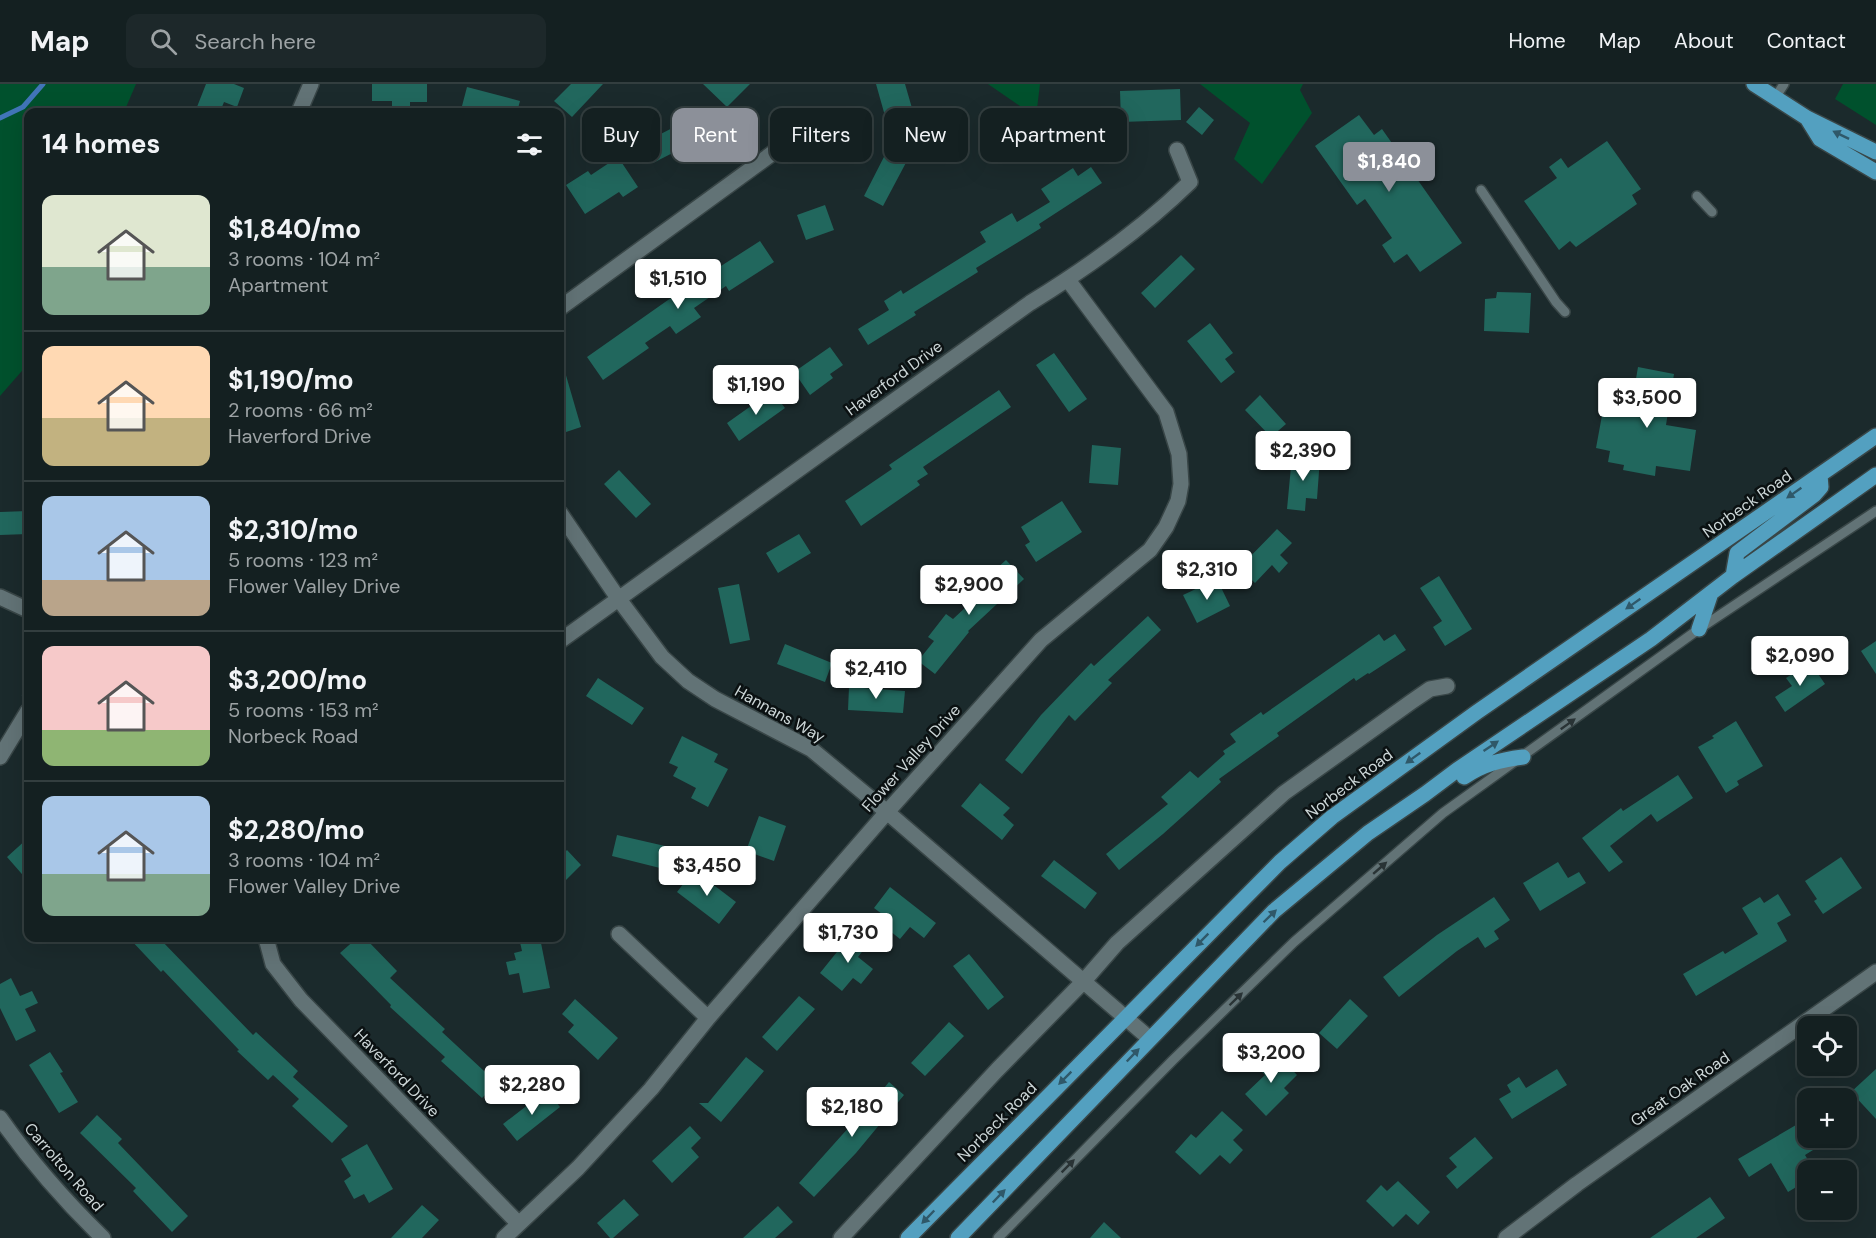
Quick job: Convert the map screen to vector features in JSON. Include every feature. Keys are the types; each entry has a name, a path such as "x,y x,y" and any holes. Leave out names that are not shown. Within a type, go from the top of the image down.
{"main road":[{"path":"1754,84 1807,118 1876,152"},
{"path":"1807,118 1820,139 1876,172"},
{"name":"Norbeck Road","path":"908,1238 1124,1017 1280,862 1332,817 1477,711 1876,436"},
{"path":"1733,576 1737,554 1814,495 1821,487 1820,475"},
{"path":"958,1238 1274,911 1368,833 1456,770 1651,639 1733,576 1876,475"},
{"path":"1699,629 1711,593"},
{"path":"1425,794 1496,760 1523,757"}],"street":[{"path":"300,108 311,84"},
{"name":"Haverford Drive","path":"564,637 1030,303 1068,280 1158,213 1190,182 1177,150"},
{"path":"564,305 770,155"},
{"name":"Flower Valley Drive","path":"504,1238 578,1168 651,1089 708,1018 887,812 1041,640 1150,550 1166,527 1178,501 1181,483 1179,454 1166,412 1068,280"},
{"name":"Hannans Way","path":"564,519 662,657 688,681 715,699 811,749 1149,1038"},
{"path":"0,597 24,608"},
{"name":"Norbeck Road","path":"841,1238 997,1070 1083,982 1117,943 1284,793 1430,689 1447,686"},
{"path":"0,757 24,718"},
{"path":"619,934 708,1018"},
{"name":"Haverford Drive","path":"267,942 273,964 301,1000 519,1224"},
{"name":"Great Oak Road","path":"1506,1238 1577,1184 1876,972"},
{"name":"Carrolton Road","path":"0,1118 16,1142 69,1205 103,1238"}],"lane":[{"path":"1775,98 1784,84"},
{"path":"1481,190 1565,312"},
{"path":"1697,196 1712,212"},
{"path":"998,1238 1173,1060 1294,942 1443,813 1699,629 1876,511"}],"green space":[{"path":"0,84 136,84 126,108 24,108 24,369 0,396"},
{"path":"988,84 1040,84 1037,108 1023,108"},
{"path":"1200,84 1303,84 1300,90 1312,113 1262,184 1234,159 1250,123"},
{"path":"1843,84 1876,84 1876,125 1835,99"}],"building":[{"path":"206,84 234,84 244,88 237,107 224,102 222,108 197,108"},
{"path":"372,84 427,84 427,102 410,102 410,108 392,108 392,101 372,101"},
{"path":"571,84 603,84 572,117 554,101"},
{"path":"703,84 750,84 727,107"},
{"path":"876,84 905,84 912,108 884,108 884,112"},
{"path":"467,87 520,101 518,108 462,106"},
{"path":"1180,89 1181,120 1127,122 1127,108 1121,108 1120,91"},
{"path":"1199,107 1214,120 1202,135 1186,122"},
{"path":"1359,115 1374,135 1382,129 1462,243 1420,272 1407,254 1394,263 1382,245 1392,238 1365,199 1357,205 1315,146"},
{"path":"672,128 672,153 660,159 660,134"},
{"path":"1607,141 1641,189 1632,195 1637,204 1576,247 1570,241 1559,250 1524,201 1557,178 1549,167 1561,158 1568,168"},
{"path":"884,157 884,162 906,162 883,206 864,196"},
{"path":"610,162 621,162 638,187 623,197 619,192 585,214 566,185 588,171 591,175"},
{"path":"1091,167 1102,183 1039,224 1041,228 976,268 978,272 914,312 916,315 868,345 858,329 889,310 884,301 901,290 903,294 986,242 980,232 1012,213 1017,222 1050,202 1041,189 1073,168 1078,176"},
{"path":"825,205 834,230 806,240 797,215"},
{"path":"760,241 774,262 729,291 726,286 694,308 701,317 676,334 670,326 645,343 649,348 603,380 587,357 695,281"},
{"path":"1181,255 1195,269 1155,308 1141,293"},
{"path":"1497,292 1531,293 1529,333 1484,331 1485,299 1496,298"},
{"path":"1210,323 1233,353 1225,359 1235,372 1221,383 1187,341"},
{"path":"830,347 843,365 830,374 833,378 810,395 794,372"},
{"path":"1054,353 1087,399 1069,412 1036,365"},
{"path":"1638,367 1674,374 1666,425 1696,430 1690,471 1656,466 1655,476 1623,470 1624,465 1608,462 1610,451 1596,448 1603,410 1630,414"},
{"path":"564,368 581,427 564,433"},
{"path":"999,390 1011,407 923,467 928,474 917,481 920,485 861,526 845,501 892,469 889,465"},
{"path":"772,391 785,408 739,441 727,423"},
{"path":"1260,395 1286,424 1271,437 1245,410"},
{"path":"1092,445 1121,448 1118,485 1089,483"},
{"path":"1292,456 1320,458 1317,499 1306,498 1305,511 1287,509"},
{"path":"619,470 651,504 636,518 604,484"},
{"path":"1062,501 1082,532 1036,562 1025,545 1030,542 1021,527"},
{"path":"24,511 24,534 0,535 0,512"},
{"path":"1277,529 1292,543 1280,555 1288,563 1279,573 1272,565 1255,583 1239,568"},
{"path":"799,534 811,553 778,573 766,553"},
{"path":"1006,560 1024,579 968,631 935,674 918,661 934,641 928,637 946,614 953,619 980,594 975,588"},
{"path":"1439,576 1472,629 1445,646 1433,627 1442,621 1420,588"},
{"path":"1217,579 1230,606 1197,623 1183,595"},
{"path":"739,584 750,640 730,644 718,588"},
{"path":"1148,616 1161,630 1108,680 1112,683 1075,721 1069,715 1022,774 1005,760 1041,715 1091,663 1094,666"},
{"path":"1379,634 1384,641 1395,634 1406,650 1356,681 1354,678 1277,733 1279,736 1219,779 1221,782 1119,870 1106,854 1168,804 1161,797 1190,771 1198,778 1225,754 1223,751 1236,742 1230,734 1261,712 1263,715"},
{"path":"1876,641 1876,674 1861,651"},
{"path":"785,644 832,663 825,682 777,664"},
{"path":"1810,662 1825,684 1785,712 1775,697 1792,686 1786,678"},
{"path":"598,678 644,708 632,725 586,696"},
{"path":"849,687 905,691 903,713 848,710"},
{"path":"1736,721 1763,766 1737,781 1739,785 1726,793 1698,747"},
{"path":"682,736 718,754 714,762 728,769 708,807 691,798 696,788 673,776 678,767 669,763"},
{"path":"1678,775 1693,798 1657,822 1651,814 1610,846 1623,862 1609,872 1582,838 1621,808 1623,811"},
{"path":"980,783 1010,808 1003,815 1014,825 1002,840 961,806"},
{"path":"759,816 786,826 774,861 746,851"},
{"path":"617,835 665,846 660,868 612,856"},
{"path":"24,842 24,876 7,857"},
{"path":"567,850 581,865 564,882 564,853"},
{"path":"1841,857 1862,888 1823,914 1814,901 1817,899 1805,881"},
{"path":"1054,860 1097,893 1085,909 1041,876"},
{"path":"1558,862 1568,878 1579,872 1586,883 1540,911 1523,883"},
{"path":"694,870 736,902 719,924 677,892"},
{"path":"890,887 936,923 924,938 910,927 900,939 885,927 890,920 874,908"},
{"path":"1778,894 1791,915 1777,923 1787,941 1696,996 1683,974 1723,951 1725,954 1758,934 1742,908 1760,897 1764,903"},
{"path":"1494,897 1510,920 1494,931 1499,939 1485,948 1478,937 1399,997 1383,977 1437,935"},
{"path":"853,932 868,944 858,957 873,969 861,984 853,978 842,991 820,973"},
{"path":"133,942 163,942 253,1035 256,1032 298,1071 293,1077 348,1126 332,1143 292,1106 299,1099 273,1075 268,1080 237,1051 239,1050 163,970 161,972"},
{"path":"352,942 369,942 397,971 390,978 445,1029 442,1032 497,1083 482,1098 441,1061 445,1057 390,1007 391,1005 340,953"},
{"path":"520,942 541,942 550,988 523,993 519,973 509,975 506,962 516,960 514,953 522,951"},
{"path":"969,954 1004,997 988,1010 953,966"},
{"path":"11,978 20,996 32,991 38,1003 25,1009 36,1031 16,1041 0,1008 0,984"},
{"path":"799,996 815,1009 777,1051 762,1037"},
{"path":"575,999 618,1038 598,1060 568,1032 574,1025 562,1014"},
{"path":"1350,999 1368,1016 1337,1049 1319,1033"},
{"path":"949,1022 964,1036 925,1076 911,1063"},
{"path":"1275,1051 1297,1075 1284,1088 1289,1093 1266,1116 1245,1094 1265,1075 1257,1067"},
{"path":"50,1052 78,1102 59,1113 29,1065"},
{"path":"746,1057 764,1071 721,1122 699,1103 708,1103"},
{"path":"1557,1069 1567,1085 1512,1119 1499,1099 1511,1092 1507,1085 1519,1077 1526,1088"},
{"path":"1876,1069 1876,1119 1857,1098 1855,1088"},
{"path":"889,1082 904,1095 856,1153 814,1197 799,1183 859,1116 848,1107 859,1094 871,1104"},
{"path":"547,1090 560,1107 517,1141 503,1124"},
{"path":"1222,1111 1243,1130 1233,1140 1243,1150 1230,1164 1220,1155 1200,1175 1175,1152 1191,1134 1196,1138"},
{"path":"97,1115 122,1139 118,1143 188,1216 172,1232 133,1191 136,1188 80,1133"},
{"path":"1797,1124 1797,1148 1816,1148 1805,1155 1808,1160 1797,1160 1797,1187 1788,1192 1771,1163 1749,1177 1738,1159"},
{"path":"690,1126 701,1138 691,1148 699,1157 672,1183 652,1161"},
{"path":"1475,1137 1493,1158 1457,1189 1446,1176 1457,1167 1449,1158"},
{"path":"367,1144 393,1189 369,1203 364,1194 354,1199 344,1181 351,1176 341,1159"},
{"path":"1398,1181 1430,1212 1418,1225 1406,1214 1393,1227 1366,1201 1381,1185 1387,1191"},
{"path":"1710,1197 1725,1218 1696,1238 1650,1238"},
{"path":"624,1199 639,1215 613,1238 610,1238 597,1223"},
{"path":"422,1205 439,1220 422,1238 391,1238"},
{"path":"778,1206 793,1222 775,1238 743,1238"},
{"path":"1104,1222 1121,1238 1090,1238"}],"waterway":[{"path":"0,118 23,107 43,84"}]}
